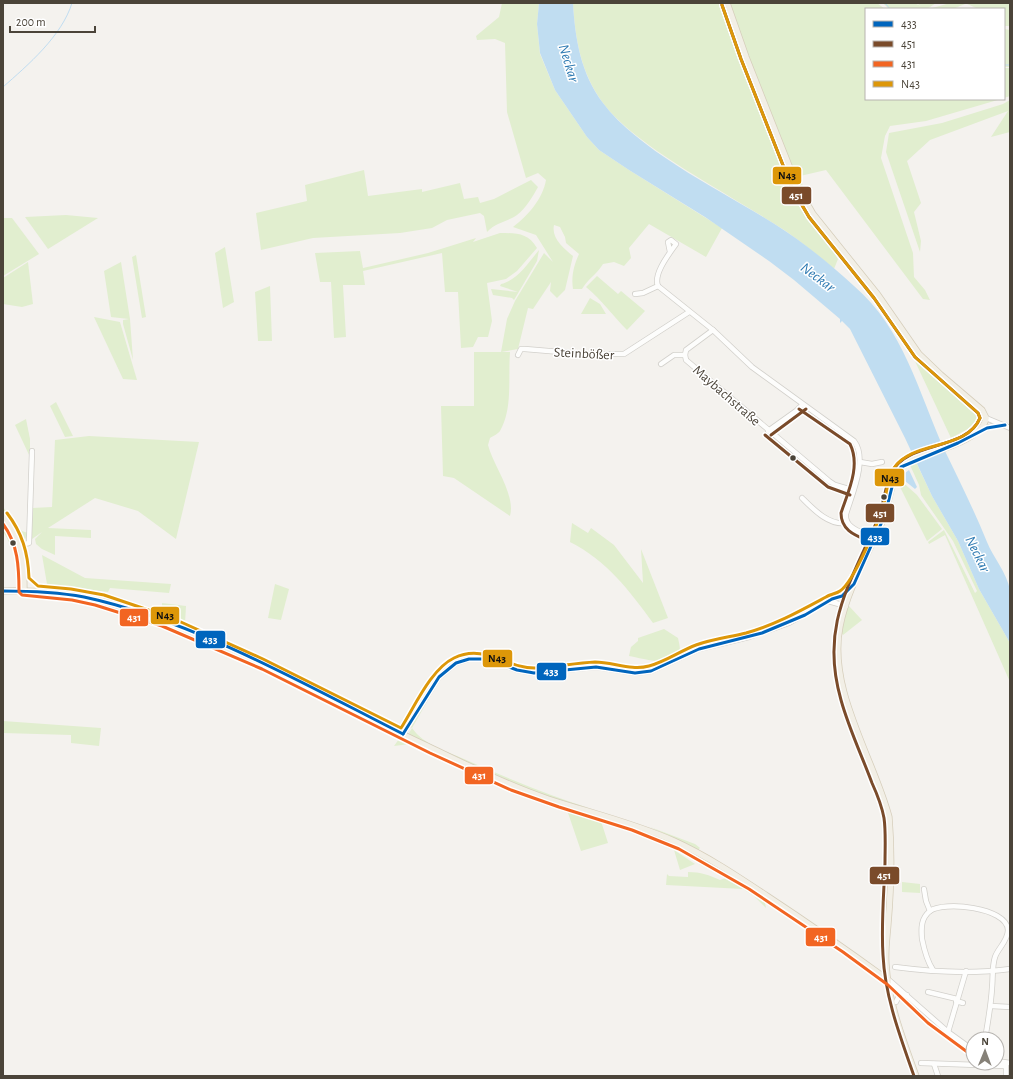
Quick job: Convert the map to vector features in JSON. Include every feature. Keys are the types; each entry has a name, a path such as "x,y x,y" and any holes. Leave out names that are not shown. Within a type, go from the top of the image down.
{"main road":[{"path":"727,3 743,50 797,186 813,214 878,295 919,354 982,410 986,420 983,427 977,432 949,446 912,461 901,467 896,474 885,515 854,584 839,627 838,642 840,680 889,817 891,840 886,964 889,980 919,1076"},
{"path":"3,516 15,532 21,545 24,591"},
{"path":"24,580 38,591"},
{"path":"3,591 38,591 92,598 138,611 261,663 403,734 533,794 632,824 696,852 780,905 889,980"},
{"path":"888,925 888,988"},
{"path":"873,969 881,968 886,964"},
{"path":"873,969 888,988 916,1076"}],"street":[{"path":"670,252 657,279 658,286 713,330 745,362 802,405 854,441 860,450 860,462 846,518 847,523 850,527 875,538"},
{"path":"636,294 643,293 658,286"},
{"name":"Steinbößer","path":"518,355 521,349 584,354 624,354 689,312"},
{"name":"Maybachstraße","path":"713,330 689,347 685,355 690,363 768,431 802,405"},
{"path":"661,364 674,355 685,355"},
{"path":"986,420 1005,425 1010,428"},
{"path":"986,420 998,426"},
{"path":"977,432 1005,425"},
{"path":"768,431 831,483 852,490"},
{"path":"21,545 29,543 32,451"},
{"path":"860,462 872,464 882,462"},
{"path":"802,498 814,510 823,516 840,523 847,523"},
{"path":"403,734 438,677 446,669 462,661 478,658 488,659 517,670 534,673 596,667 635,673 651,671 699,649 749,637 789,623 828,601 847,593 854,584"},
{"path":"835,598 846,604"},
{"path":"828,601 846,604"},
{"path":"924,889 926,901 930,911"},
{"path":"933,970 928,959 921,930 924,917 930,911 943,907 987,910 998,916 1007,926 1009,931 1003,945 995,957 987,1031"},
{"path":"896,967 922,971 933,970 966,972 1010,969"},
{"path":"948,1032 966,972"},
{"path":"889,980 948,1032 965,1044"},
{"path":"928,992 963,1003"},
{"path":"896,1002 899,996 907,995"},
{"path":"991,1006 1010,1008"},
{"path":"921,1064 1008,1064 1006,1076"},
{"path":"934,1064 938,1076"}],"green space":[{"path":"502,3 539,3 537,24 540,54 555,90 587,137 599,150 722,228 706,257 649,224 629,248 631,258 624,266 614,262 603,264 582,289 573,289 573,271 579,254 566,243 560,227 554,225 554,234 556,239 562,247 573,256 565,290 557,298 550,291 551,282 533,309 528,308 518,349 501,352 507,319 515,301 544,253 553,262 536,235 513,227 524,218 534,206 542,193 546,180 538,173 526,178 507,112 505,43 495,39 477,40 476,36 499,17"},
{"path":"573,3 877,3 884,8 865,8 865,100 998,100 926,121 890,126 885,136 881,158 913,253 914,277 925,290 930,300 923,299 826,170 800,176 810,212 838,259 834,269 789,233 671,161 628,129 615,117 595,92 584,68 575,30"},
{"path":"883,3 914,3 921,6 916,3 936,3 928,8 888,8"},
{"path":"950,3 965,4 955,8 932,8"},
{"path":"965,3 1010,3 1010,26 1005,26 1005,8 976,8"},
{"path":"1005,29 1010,30 1010,67 1005,67"},
{"path":"1005,68 1010,68 1010,96 1005,98"},
{"path":"1010,100 1010,132 991,137 1008,111 930,140 907,161 921,203 914,212 921,241 920,252 886,152 889,133 942,123 1003,104"},
{"path":"364,170 368,196 422,189 422,192 460,183 464,199 478,197 480,203 494,199 531,180 538,187 529,202 517,215 494,226 487,232 484,216 480,213 447,220 432,228 400,233 313,238 261,250 256,213 307,201 305,185"},
{"path":"66,215 98,218 48,249 25,217"},
{"path":"3,218 12,218 39,254 3,276"},
{"path":"500,233 522,235 530,239 537,248 517,271 506,279 487,283 492,321 488,337 478,337 473,347 461,348 458,292 445,292 442,253 363,271 365,285 343,285 346,337 334,338 331,282 320,282 315,253 360,251 363,268 428,253 476,238 473,242"},
{"path":"225,247 234,302 223,308 215,253"},
{"path":"539,250 537,261 514,300 512,298 493,295 491,289 518,292 500,286 518,275"},
{"path":"136,255 146,317 142,318 132,257"},
{"path":"28,262 33,304 22,307 3,304 3,278"},
{"path":"121,262 130,319 133,360 123,324 123,320 129,319 111,317 104,271"},
{"path":"597,276 618,294 621,291 645,311 627,330 586,287"},
{"path":"270,286 272,341 258,341 255,292"},
{"path":"590,298 600,304 606,314 581,314"},
{"path":"94,317 120,322 137,380 123,379"},
{"path":"474,352 510,352 507,413 500,431 490,438 488,445 510,499 510,516 454,478 443,476 441,406 474,406"},
{"path":"919,357 938,377 979,413 979,423 951,438 914,359"},
{"path":"56,402 73,436 65,437 50,406"},
{"path":"26,419 30,439 30,457 15,425"},
{"path":"89,436 199,442 176,539 138,511 95,498 48,528 91,530 91,538 55,536 55,555 42,549 36,544 35,539 42,532 32,539 32,508 52,507 55,440"},
{"path":"915,460 932,496 958,541 979,589 1010,643 1010,682 945,535 929,544 928,542 944,530 975,593 977,591 953,541 921,495 919,485 910,465"},
{"path":"899,479 917,495 942,529 927,541 898,483"},
{"path":"3,507 22,531 28,533 24,541 21,532 3,513"},
{"path":"3,518 8,524 18,549 14,551 3,531"},
{"path":"572,523 588,533 591,528 614,545 643,583 641,549 668,618 653,623 626,588 606,567 583,549 570,542"},
{"path":"42,555 85,578 171,584 169,593 110,588 108,592 47,584"},
{"path":"275,584 289,589 281,620 268,618"},
{"path":"162,603 186,606 185,624 162,615"},
{"path":"848,605 862,620 843,635 841,632"},
{"path":"664,629 678,638 680,650 676,658 671,660 656,661 629,656 631,647 638,641 638,638"},
{"path":"435,688 412,728 408,726"},
{"path":"3,721 101,728 99,746 71,743 71,735 3,733"},
{"path":"412,728 423,739 443,750 529,786 595,810 534,792 411,736 409,733"},
{"path":"404,737 511,786 619,824 614,825 601,821 608,843 581,851 567,810 535,799 410,744 394,746 399,739"},
{"path":"650,827 695,844 700,848 698,850"},
{"path":"656,836 696,856 691,859"},
{"path":"674,850 695,864 680,870"},
{"path":"699,857 764,897 766,908 754,896 743,889 666,885 667,874 669,876 688,877 688,872 697,873 708,875 720,880 728,877 699,864"},
{"path":"902,882 920,884 920,893 902,892"}],"water":[{"name":"Neckar","path":"539,3 573,3 575,30 584,68 595,92 619,121 659,154 706,184 773,223 805,245 854,286 886,321 908,362 944,449 990,548 1006,577 1010,590 1011,602 1010,643 979,589 958,541 932,496 905,438 850,329 842,321 840,323 840,319 769,261 705,217 599,150 587,137 555,90 540,53 537,24"},
{"path":"909,470 917,487 915,489 900,477"}],"waterway":[{"path":"3,87 43,49 61,27 72,3"},
{"path":"882,3 886,4 889,8"},
{"path":"1005,65 1010,65"}],"transit line":[{"name":"451","path":"722,5 741,59 792,188 809,217 874,298 915,357 978,413 980,418 973,429 963,436 910,455 900,462 892,472 887,484 879,515 848,587 836,628 834,650 835,674 841,700 879,800 884,818 885,863 882,932 884,971 894,1016 914,1076"},
{"name":"N43","path":"7,513 17,528 26,551 29,578 38,586 71,589 104,595 172,618 263,659 401,728 424,689 438,670 454,658 465,654 476,653 515,665 536,668 595,662 629,667 649,666 661,662 690,647 746,633 767,626 840,591 846,585 859,564 872,536 884,503 889,481 894,468 903,459 913,453 963,436 973,428 980,418 978,413 915,357 874,298 809,217 792,188 741,59 722,5"},
{"name":"451","path":"799,409 850,444 853,452 854,470 850,488 841,513 842,519 847,529 873,543"},
{"name":"451","path":"771,435 806,409"},
{"name":"433","path":"403,734 439,677 456,663 469,659 488,659 517,670 534,673 596,667 635,673 651,671 699,649 762,633 805,615 832,599 842,596 854,584 885,515 894,479 901,467 958,443 987,428 1005,425"},
{"name":"451","path":"765,435 828,487 850,495"},
{"name":"431","path":"3,524 15,548 19,574 19,592 22,595 72,600 95,605 162,626 262,669 430,753 511,790 632,830 679,849 749,889 843,952 888,985 928,1023 965,1050"},
{"name":"433","path":"3,591 44,592 84,597 125,607 165,621 247,655 403,734"}]}
